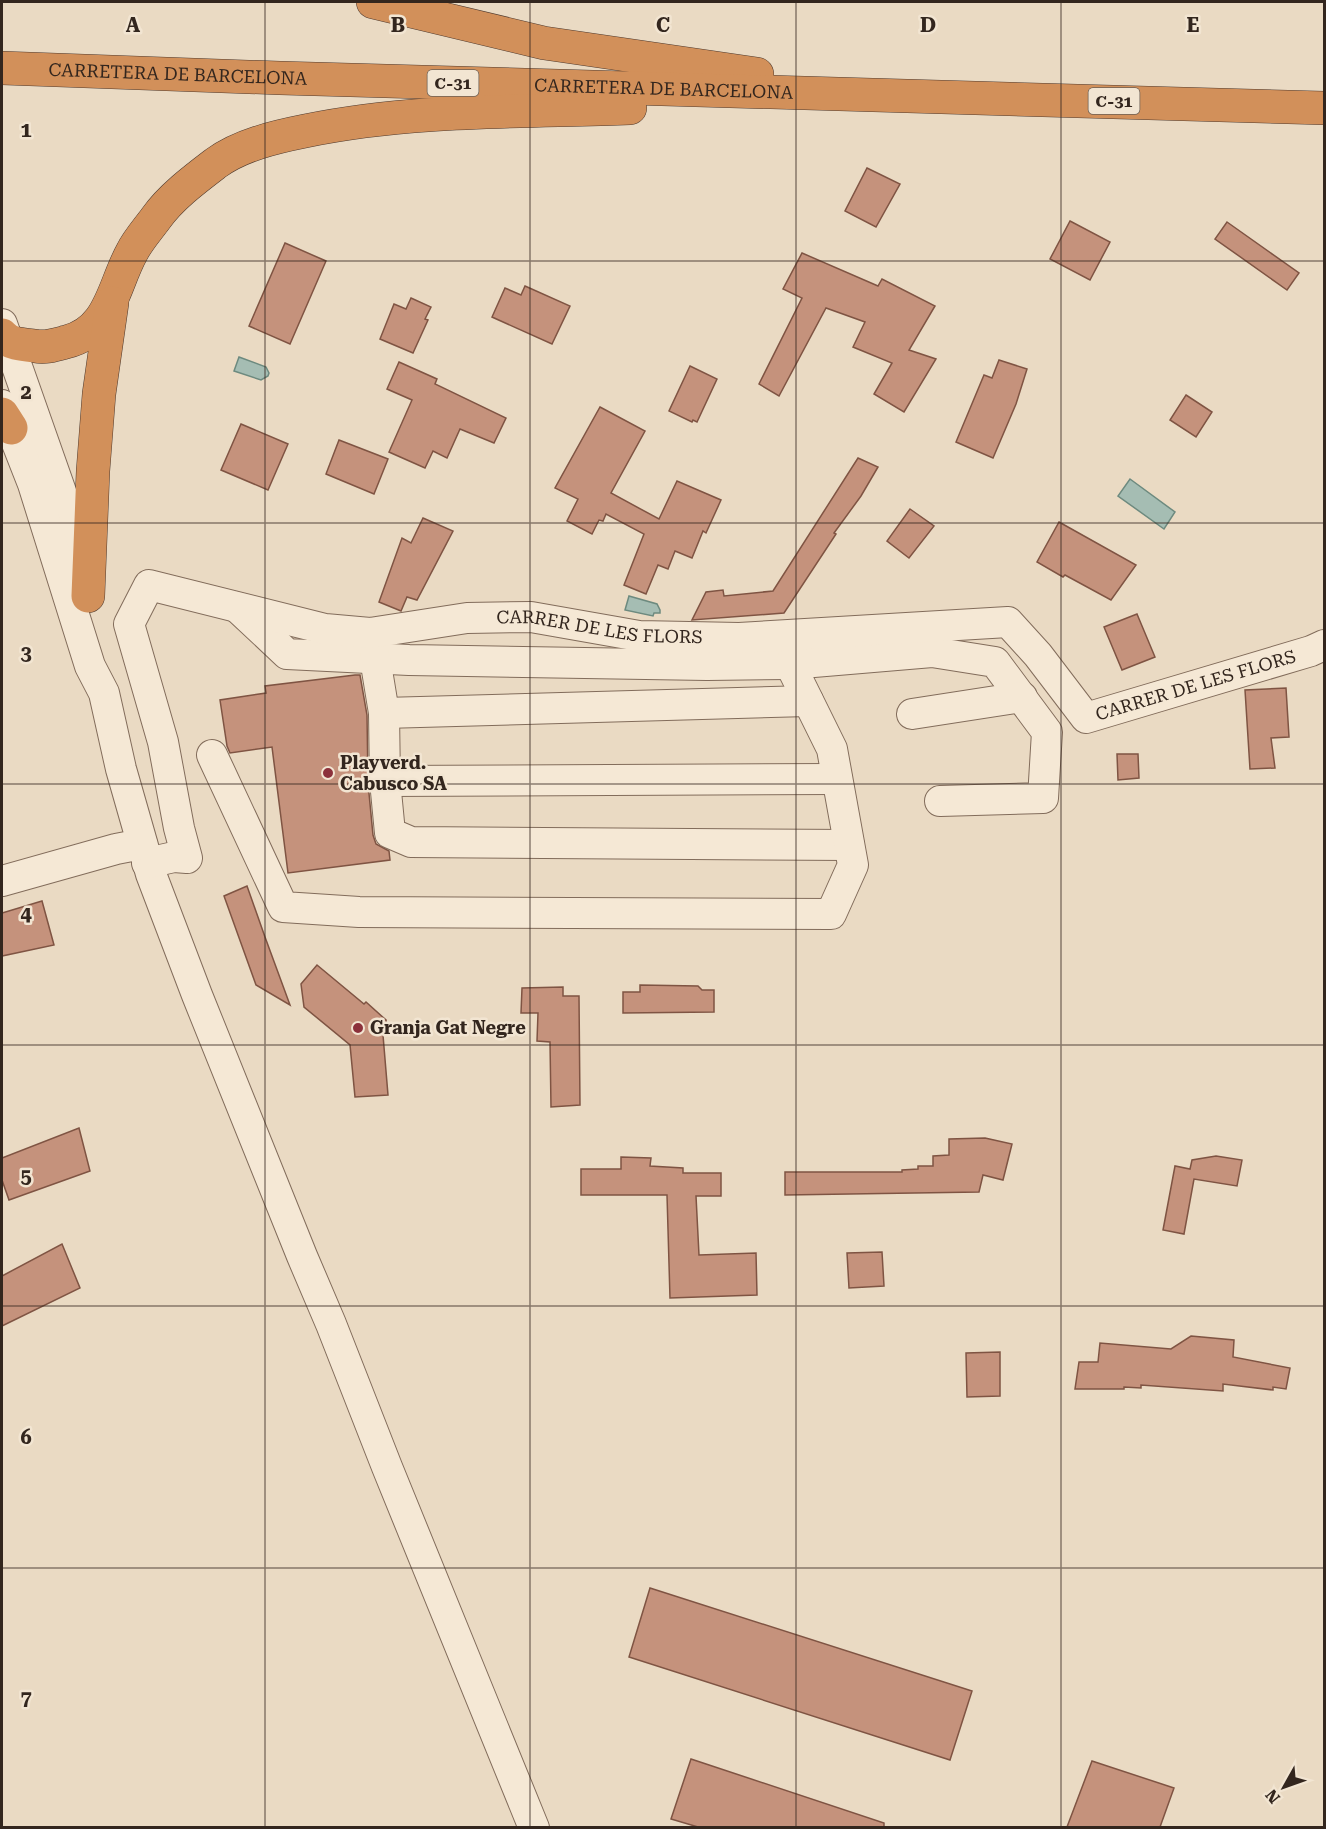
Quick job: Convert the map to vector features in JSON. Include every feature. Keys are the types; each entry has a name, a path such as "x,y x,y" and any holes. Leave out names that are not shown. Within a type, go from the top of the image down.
{"highway":[{"path":"373,2 544,43 904,96"},
{"name":"CARRETERA DE BARCELONA","path":"2,68 1324,108"},
{"path":"4,334 45,348 86,334 97,324 112,301 132,251 158,216 187,187 218,162 249,146 285,135 344,123 441,114 904,96"},
{"path":"88,596 93,471 99,394 112,301"}],"street":[{"path":"4,334 72,523 107,680 104,693"},
{"path":"5,415 33,484 90,666 104,693 121,769 145,853 197,995 534,1827"},
{"name":"CARRER DE LES FLORS","path":"145,853 187,858 163,742 129,624 148,585 325,629 370,633 467,618 531,617 639,636 740,638 1008,622 1038,655 1086,718 1324,645"},
{"path":"236,606 286,654 683,665 790,664 932,652 995,662 1047,732 1043,798 940,801"},
{"path":"375,658 384,713 385,781 390,833 411,842 849,845"},
{"path":"212,755 283,906 359,912 831,914 853,865 832,748 790,664"},
{"path":"912,714 1022,697"},
{"path":"384,713 808,701"},
{"path":"385,781 837,779"},
{"path":"2,881 105,852 145,853"}],"shaded area":[{"path":"239,357 266,367 268,376 261,380 234,371"},
{"path":"1130,479 1175,512 1164,529 1118,496"},
{"path":"629,596 657,604 660,613 654,613 653,616 625,610"}],"building":[{"path":"867,168 900,184 876,227 845,211"},
{"path":"1070,221 1110,242 1090,280 1050,259"},
{"path":"1227,222 1299,273 1287,290 1215,239"},
{"path":"285,243 326,261 290,344 249,326"},
{"path":"802,253 878,286 882,279 935,306 909,350 936,359 904,412 874,394 892,363 853,347 865,322 826,308 779,396 759,384 802,298 783,289"},
{"path":"525,286 570,306 552,344 492,317 505,288 521,295"},
{"path":"411,298 431,307 425,319 428,320 413,353 380,339 394,304 406,309"},
{"path":"999,360 1027,369 1016,404 993,458 956,442 984,375 992,378"},
{"path":"399,362 437,379 435,384 506,418 494,443 460,429 447,458 433,451 425,468 389,452 412,400 387,389"},
{"path":"690,366 717,379 697,422 693,420 692,422 669,411"},
{"path":"1186,395 1212,412 1196,437 1170,420"},
{"path":"600,407 645,431 611,493 659,519 677,481 721,500 706,533 703,531 692,558 675,551 668,569 658,565 646,594 624,585 644,534 606,514 603,521 599,520 592,534 567,521 578,499 555,488"},
{"path":"241,424 288,444 268,490 221,470"},
{"path":"339,440 388,459 374,494 326,474"},
{"path":"858,458 878,467 784,613 692,620 706,592 723,590 724,596 773,591"},
{"path":"910,509 934,526 909,558 887,541"},
{"path":"423,518 453,531 417,600 407,597 401,611 379,602 402,538 411,543"},
{"path":"1059,522 1136,565 1111,600 1037,562"},
{"path":"1137,614 1155,657 1122,670 1104,627"},
{"name":"Playverd. Cabusco SA","path":"360,675 367,715 368,783 373,835 376,844 389,851 390,860 288,873 272,747 230,753 220,700 266,693 265,686"},
{"path":"1286,688 1289,737 1271,738 1275,768 1250,769 1245,690"},
{"path":"1117,754 1138,754 1139,778 1118,780"},
{"path":"247,886 290,1005 256,985 224,896"},
{"path":"42,901 54,945 2,956 2,913"},
{"name":"Granja Gat Negre","path":"317,965 386,1020 388,1034 383,1035 388,1095 355,1097 350,1045 304,1007 301,984"},
{"path":"640,985 698,986 702,990 714,990 714,1012 623,1013 623,992 640,992"},
{"path":"563,987 563,996 579,996 580,1105 551,1107 550,1042 537,1041 538,1013 521,1013 522,988"},
{"path":"79,1128 90,1171 9,1200 2,1180 2,1158"},
{"path":"985,1138 1012,1144 1003,1180 983,1175 979,1192 785,1195 785,1172 902,1172 902,1170 918,1169 918,1166 933,1166 933,1156 949,1155 949,1139"},
{"path":"1216,1156 1242,1160 1237,1186 1194,1179 1184,1234 1163,1230 1175,1166 1190,1169 1192,1160"},
{"path":"621,1157 651,1158 650,1166 683,1168 683,1173 721,1173 721,1196 696,1196 699,1255 756,1253 757,1295 670,1298 667,1195 581,1195 581,1169 621,1169"},
{"path":"62,1244 80,1288 2,1326 2,1276"},
{"path":"882,1252 884,1286 849,1288 847,1253"},
{"path":"1191,1336 1234,1340 1233,1357 1290,1368 1286,1389 1273,1387 1273,1390 1223,1384 1223,1391 1141,1385 1141,1388 1075,1389 1079,1362 1098,1362 1100,1343 1171,1349"},
{"path":"1000,1352 1000,1396 967,1397 966,1353"},
{"path":"650,1588 972,1691 950,1760 629,1657"},
{"path":"691,1759 884,1823 884,1827 698,1827 671,1819"},
{"path":"1092,1761 1174,1788 1160,1827 1067,1827"}],"place":[{"name":"Playverd. Cabusco SA","path":"328,773"},
{"name":"Granja Gat Negre","path":"358,1028"}]}
